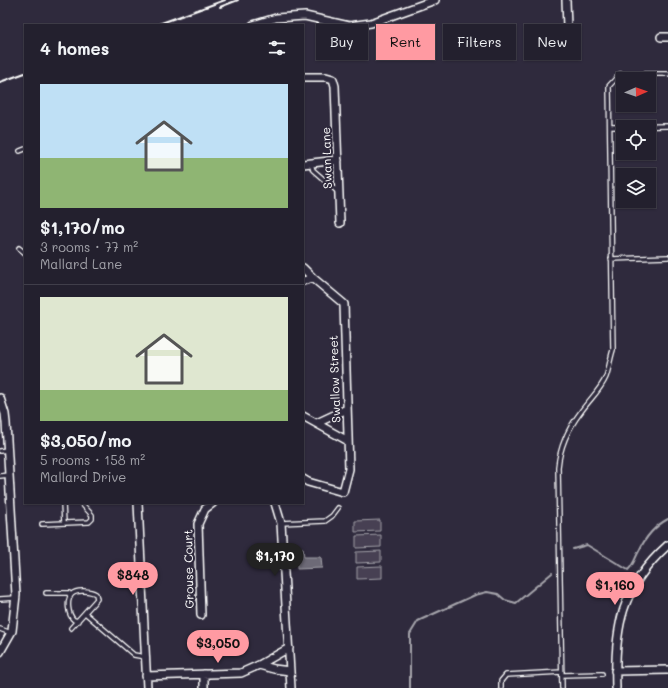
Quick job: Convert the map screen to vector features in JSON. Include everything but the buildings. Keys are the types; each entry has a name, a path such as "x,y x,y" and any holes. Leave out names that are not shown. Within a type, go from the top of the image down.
{"street":[{"path":"256,24 276,18 305,16 349,26 371,23 435,0"},
{"path":"566,0 567,24"},
{"name":"Swan Lane","path":"304,77 326,77 333,79 335,86 340,223"},
{"path":"304,164 338,160"},
{"name":"Swallow Street","path":"304,269 344,304 349,469 343,492 304,480"},
{"path":"304,282 313,278"},
{"path":"0,398 6,418 4,450 9,475 16,598 11,633 0,652"},
{"path":"317,424 347,409"},
{"path":"304,417 348,441"},
{"path":"138,504 147,688"},
{"name":"Grouse Court","path":"201,615 198,524 205,509 212,504"},
{"path":"275,504 281,523 291,688"},
{"path":"616,688 615,652 620,624 627,601 634,585 644,570 668,545"},
{"path":"146,676 241,673 259,665 289,648"},
{"path":"259,665 290,671"},
{"path":"615,671 668,670"},
{"path":"204,674 204,688"}],"lane":[{"path":"562,688 558,467 560,452 568,431 606,377 613,350 609,86 620,74 668,74"},
{"path":"610,127 668,126"},
{"path":"20,151 24,149"},
{"path":"311,163 313,170 339,193"},
{"path":"19,248 24,252"},
{"path":"611,259 668,257"},
{"path":"0,476 9,475"},
{"path":"64,504 64,523"},
{"path":"42,524 89,522 92,519 92,515 82,504"},
{"path":"281,523 325,521 332,516 338,508"},
{"path":"70,599 72,594 76,592 90,592 96,594 97,599 71,628"},
{"path":"46,593 69,593 69,609 71,618 78,621"},
{"path":"0,599 16,598"},
{"path":"85,613 129,652 134,655 145,657"},
{"path":"0,628 11,633"},
{"path":"501,688 501,681 506,675 562,673 602,674"}],"shaded area":[{"path":"380,520 380,531 355,532 355,521"},
{"path":"381,535 381,547 356,548 356,536"},
{"path":"296,548 303,548 304,557 321,557 322,568 297,569"},
{"path":"381,551 381,562 356,563 356,552"},
{"path":"382,566 382,578 357,579 357,567"}],"waterway":[{"path":"573,549 587,545 628,570 647,537 659,525 668,519"},
{"path":"410,688 410,634 418,621 475,595 487,592 498,594 505,600 516,603 552,573"}],"railway":[{"path":"159,24 225,0"},
{"path":"220,7 238,0"},
{"path":"0,82 24,73"}]}
